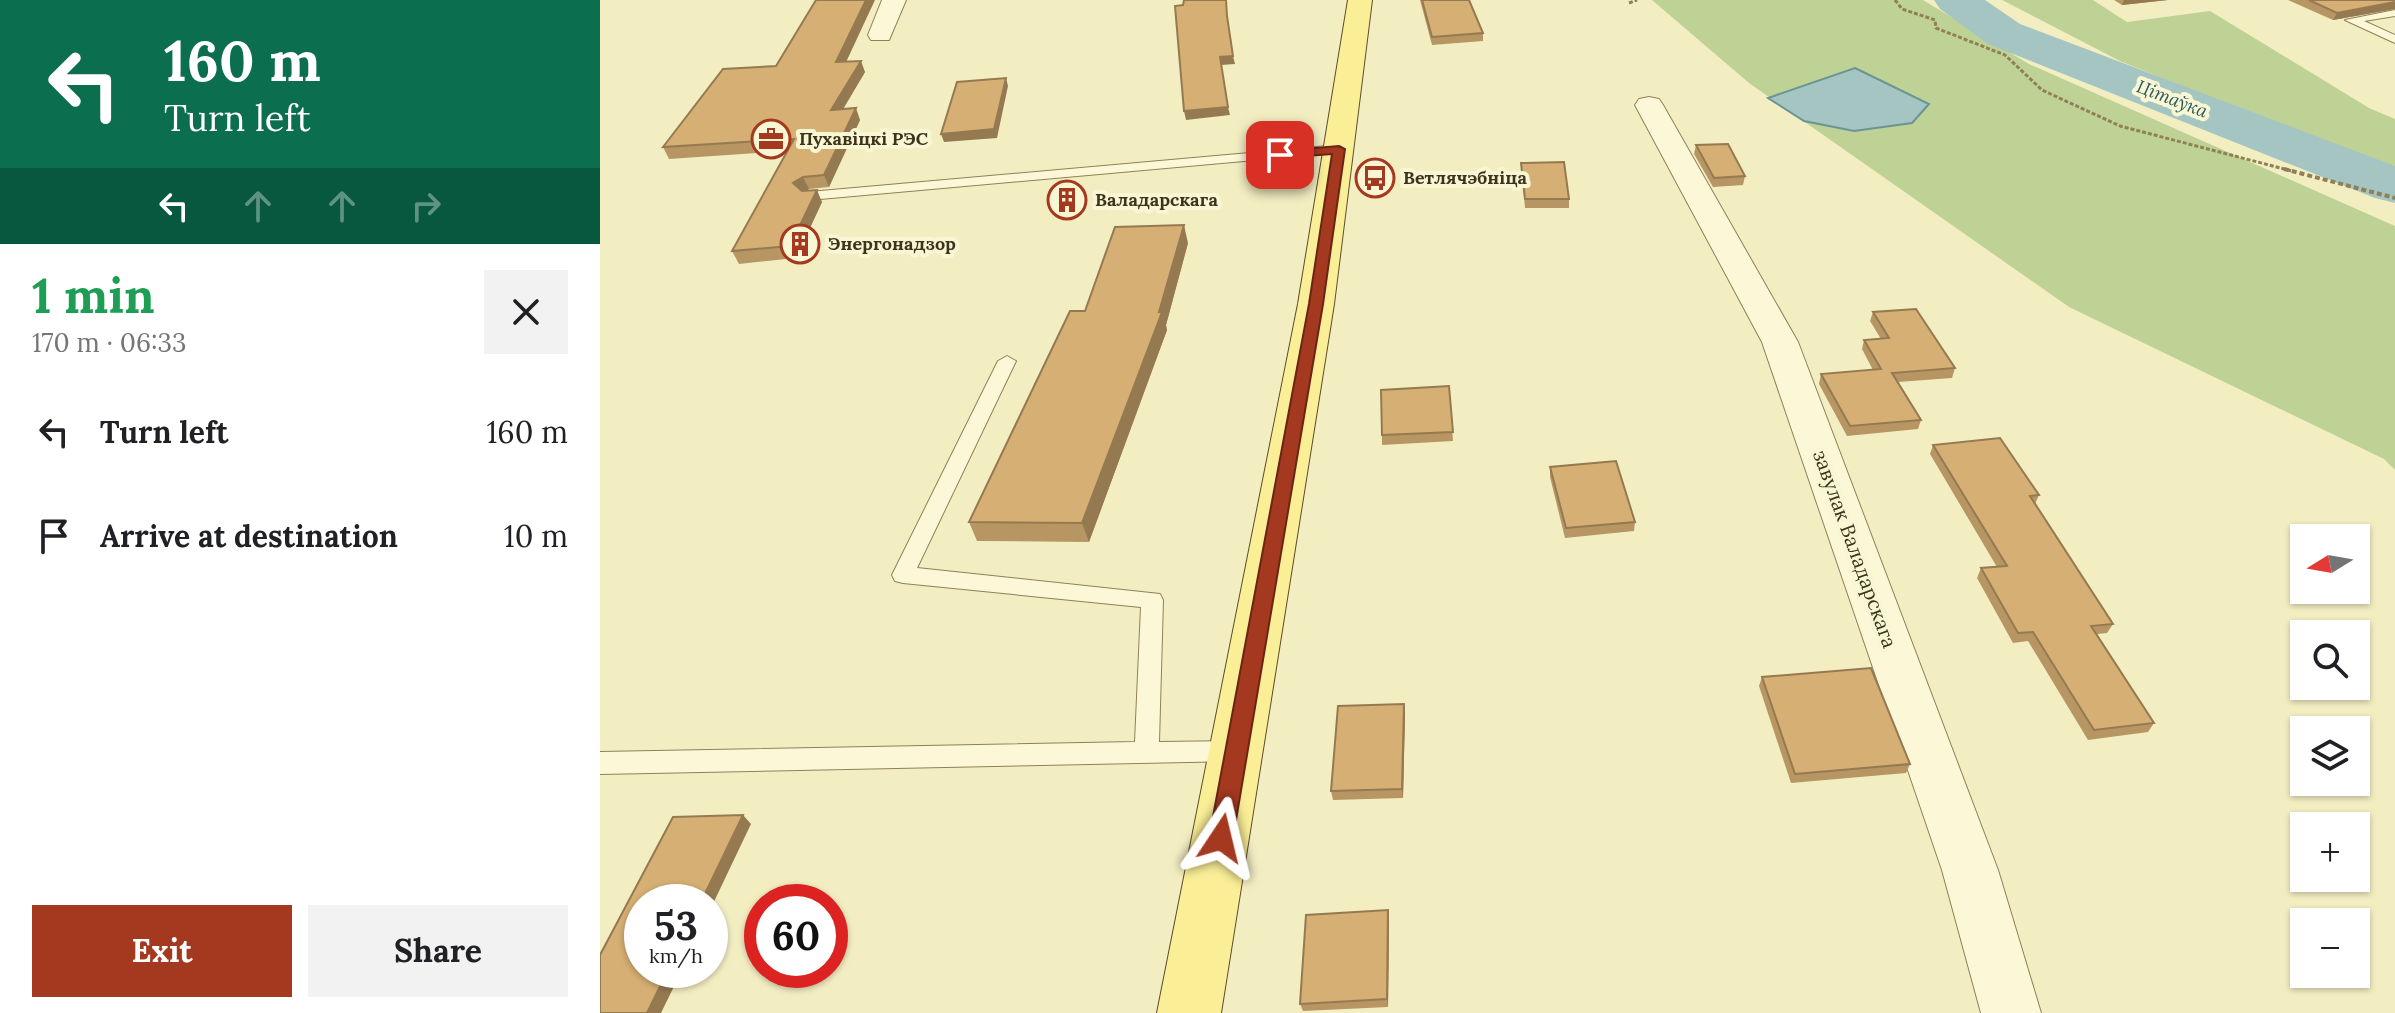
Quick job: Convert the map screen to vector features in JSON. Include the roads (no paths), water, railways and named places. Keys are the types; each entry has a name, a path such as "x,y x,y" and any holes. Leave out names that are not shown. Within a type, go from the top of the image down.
{"main road":[{"path":"1189,1013 1316,304 1360,0"}],"street":[{"path":"880,35 894,0"},
{"name":"завулак Валадарскага","path":"1649,105 1780,342 1970,870 2011,1013"}],"lane":[{"path":"2395,13 2351,20 2395,39"},
{"path":"809,196 1339,149"},
{"path":"1007,361 903,575 1152,600 1147,753"},
{"path":"600,763 1237,751"}],"water":[{"path":"1855,68 1929,104 1912,123 1854,131 1804,121 1768,98"}],"waterway":[{"name":"Цітаўка","path":"1956,0 2004,34 2395,186"}],"place":[{"name":"Пухавіцкі РЭС","path":"771,139"},
{"name":"Ветлячэбніца","path":"1375,178"},
{"name":"Валадарскага","path":"1067,200"},
{"name":"Энергонадзор","path":"800,244"}]}
